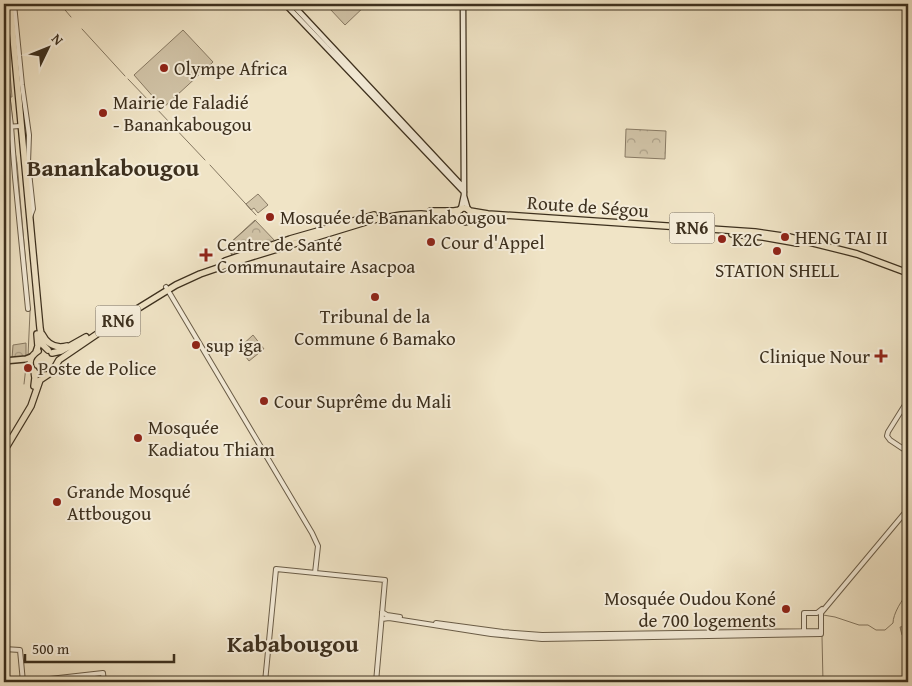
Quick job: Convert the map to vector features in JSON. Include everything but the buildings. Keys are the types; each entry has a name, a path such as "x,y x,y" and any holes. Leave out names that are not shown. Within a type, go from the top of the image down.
{"highway":[{"path":"4,451 31,406 38,384 46,375 52,372 56,364 56,360 43,345 41,331 9,4"},
{"path":"4,446 28,404 35,382 34,371 30,364 38,346 9,4"},
{"name":"Route de Ségou","path":"50,352 60,351 98,331 194,273 290,239 363,218 415,211 454,212 466,208 470,213 755,232 789,237 857,254 908,275"},
{"path":"459,218 460,209"},
{"name":"Route de Ségou","path":"56,364 91,338 167,288 208,271 372,220 400,215 421,214 459,218 464,222 468,220 470,213"},
{"name":"RN6","path":"41,331 45,340 56,347 74,344"},
{"path":"33,354 40,350 50,352"},
{"path":"34,371 40,375 46,375"}],"main road":[{"path":"285,4 464,191"},
{"path":"292,4 464,191 470,213"},
{"path":"460,209 464,191 463,4"},
{"path":"4,362 26,359 33,354"},
{"path":"4,362 24,362 30,364"}],"street":[{"path":"14,4 29,135 28,163 33,209 30,217"},
{"path":"4,67 28,310"},
{"path":"18,96 22,90 22,85"},
{"path":"4,126 28,126"},
{"path":"167,288 312,533 318,546 315,573"},
{"path":"908,400 886,436 908,450"},
{"path":"908,404 889,436 908,450"},
{"path":"382,619 389,618 491,634 542,639 821,632 821,613 908,508"},
{"path":"804,633 804,613 820,611 908,508"},
{"path":"265,682 276,569 385,580 376,682"},
{"path":"382,612 387,615 410,619 542,636 804,633"},
{"path":"4,649 20,650 23,682 102,673 104,682"}],"green space":[{"path":"4,4 12,97 8,97 4,69"},
{"path":"336,4 367,4 345,25 330,9"},
{"path":"183,30 213,62 163,108 134,75"},
{"path":"626,129 666,131 665,159 625,157"},
{"path":"258,194 268,205 258,213 254,208 251,210 246,204"},
{"path":"255,220 276,242 233,257 229,244"},
{"path":"253,335 264,349 249,361 239,348"},
{"path":"26,343 26,359 12,359 13,345"},
{"path":"908,626 908,654 905,635 902,635 900,627"}],"waterway":[{"path":"60,4 71,17"},
{"path":"82,29 125,76"},
{"path":"4,43 13,124"},
{"path":"128,79 151,103"},
{"path":"154,106 205,160"},
{"path":"14,146 30,312 28,356"},
{"path":"210,165 256,215"},
{"path":"232,256 228,245 256,220"},
{"path":"24,384 26,367"},
{"path":"823,615 859,625 868,625 876,630 885,630 893,623 894,615 908,593"},
{"path":"822,636 823,682"}],"place":[{"name":"Olympe Africa","path":"164,68"},
{"name":"Mairie de Faladié - Banankabougou","path":"103,113"},
{"name":"Mosquée de Banankabougou","path":"270,217"},
{"name":"HENG TAI II","path":"785,237"},
{"name":"K2C","path":"722,239"},
{"name":"Cour d'Appel","path":"431,242"},
{"name":"STATION SHELL","path":"777,251"},
{"name":"Centre de Santé Communautaire Asacpoa","path":"206,255"},
{"name":"Tribunal de la Commune 6 Bamako","path":"375,297"},
{"name":"sup iga","path":"196,345"},
{"name":"Clinique Nour","path":"881,356"},
{"name":"Poste de Police","path":"28,368"},
{"name":"Cour Suprême du Mali","path":"264,401"},
{"name":"Mosquée Kadiatou Thiam","path":"138,438"},
{"name":"Grande Mosqué Attbougou","path":"57,502"},
{"name":"Mosquée Oudou Koné de 700 logements","path":"786,609"}],"district":[{"name":"Banankabougou","path":"113,168"},
{"name":"Kababougou","path":"293,644"}]}
